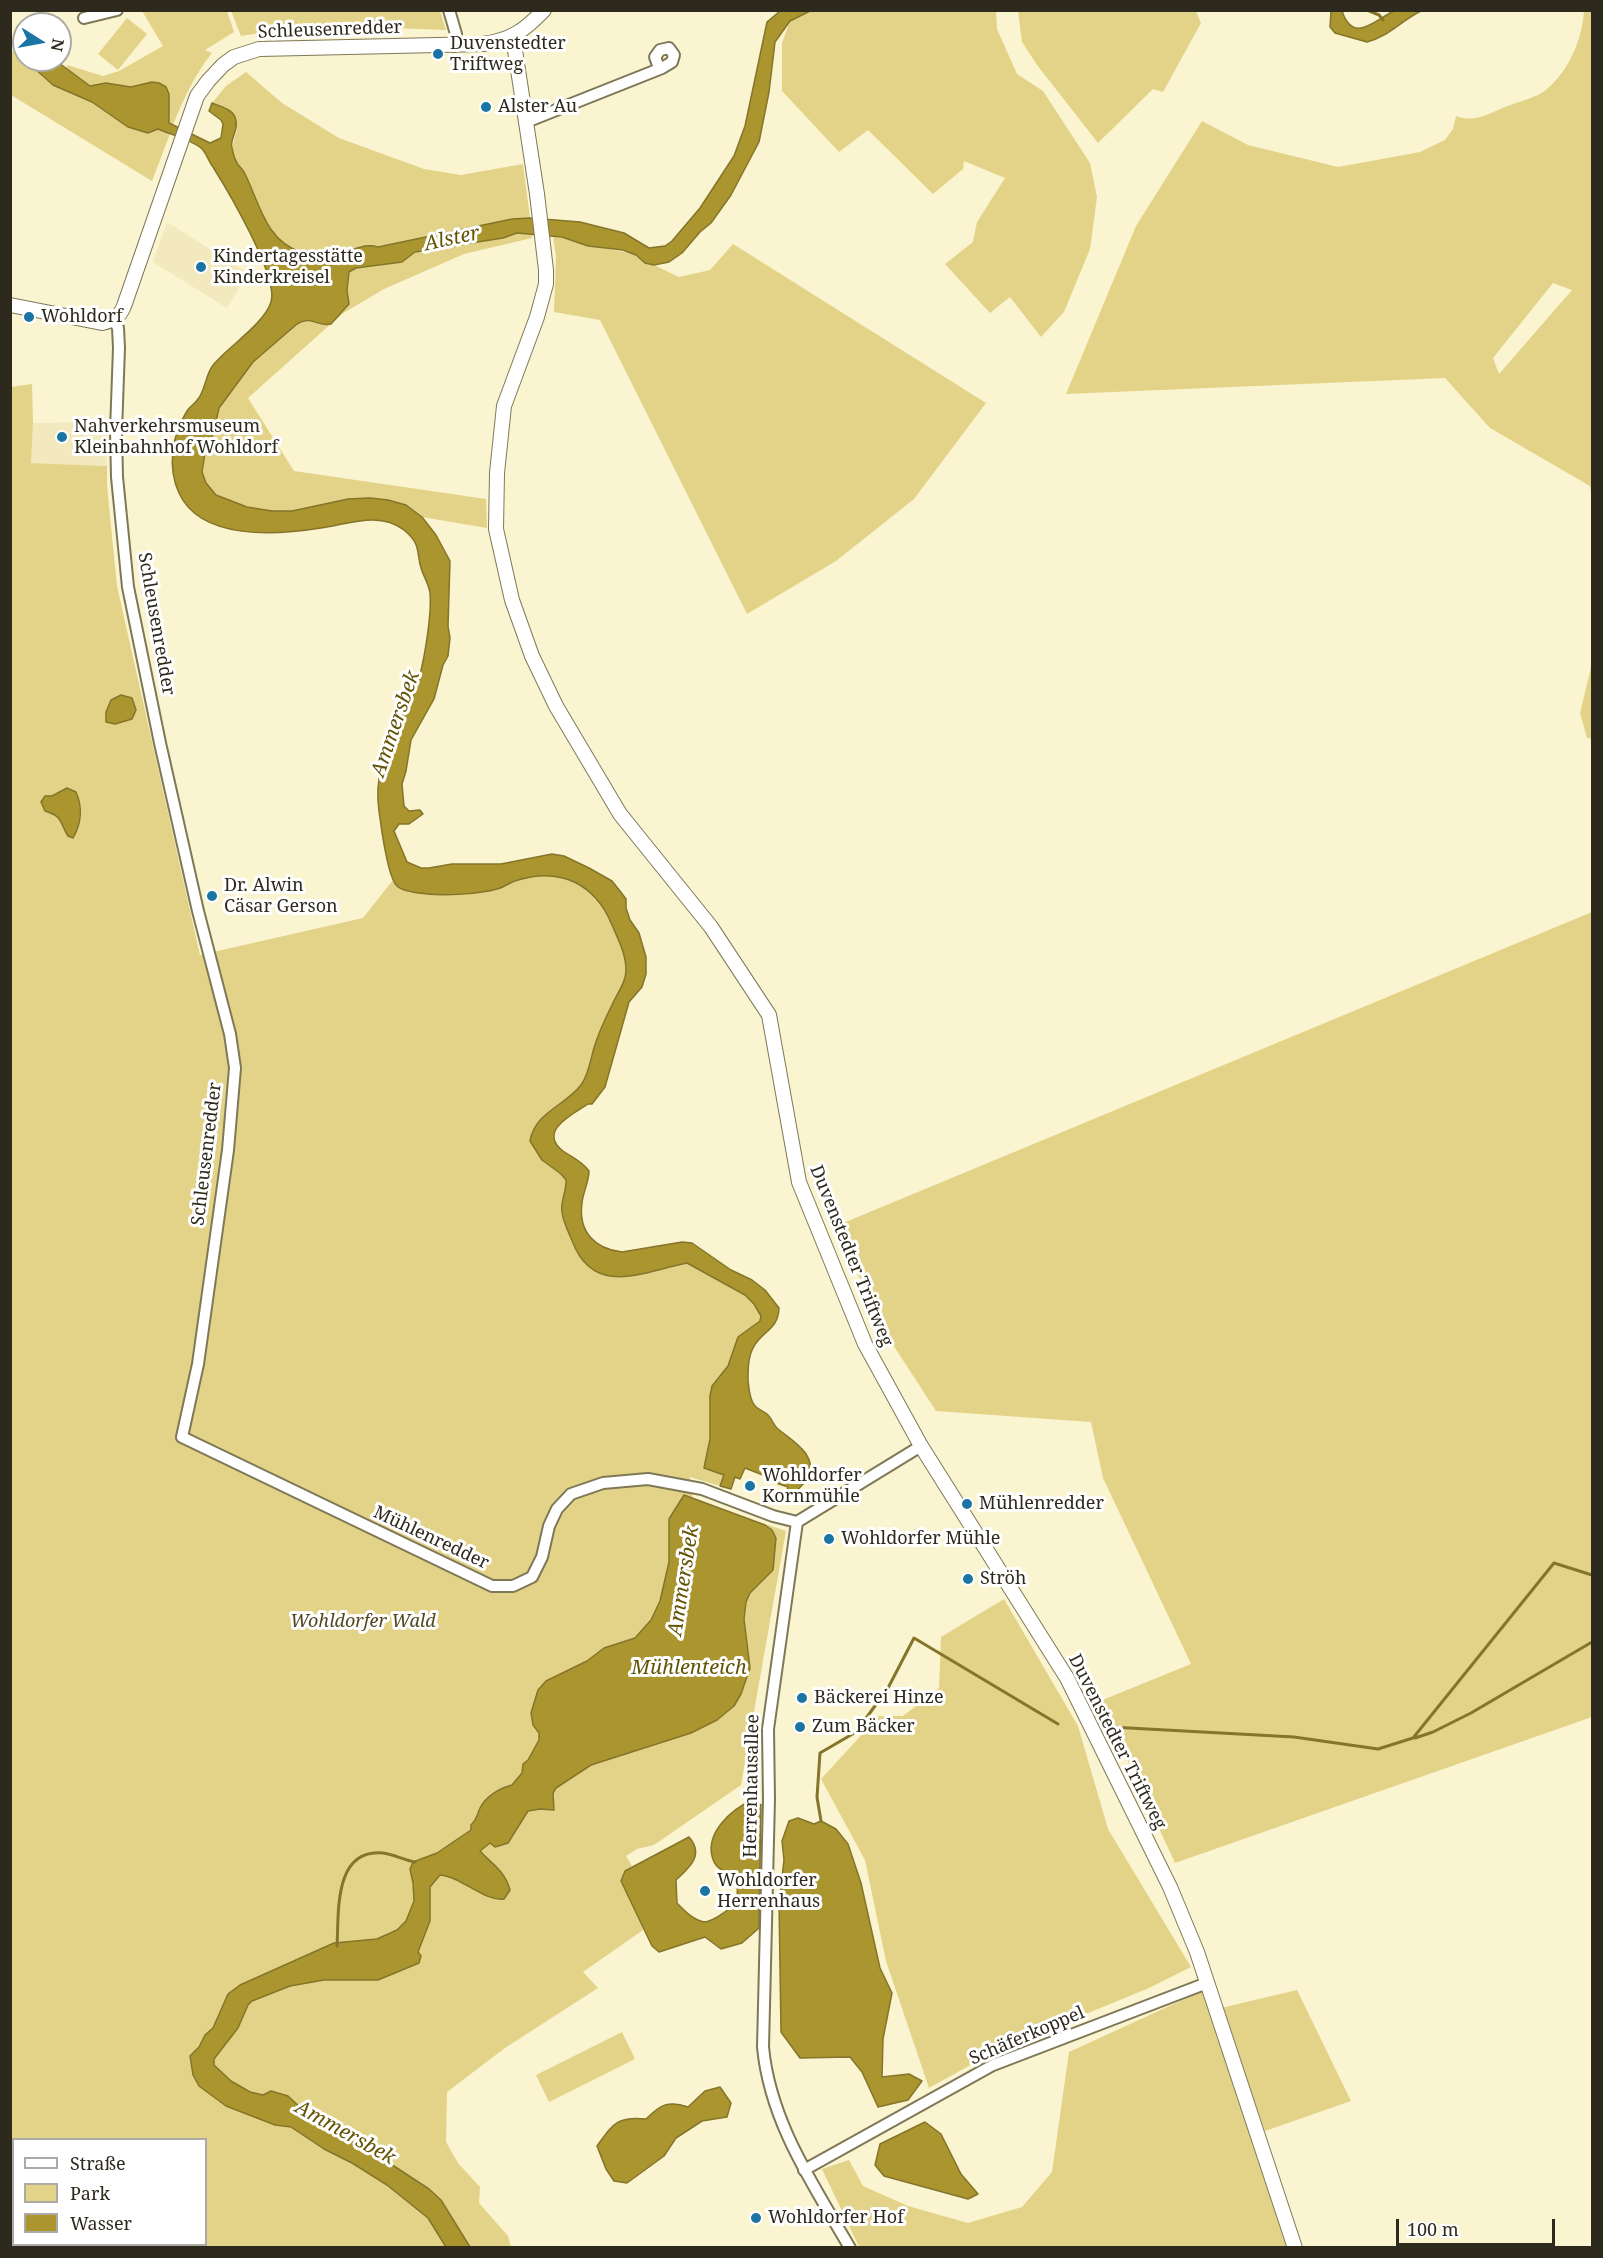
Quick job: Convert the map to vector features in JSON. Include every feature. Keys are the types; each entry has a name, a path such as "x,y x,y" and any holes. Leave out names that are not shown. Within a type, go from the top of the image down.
{"street":[{"path":"84,18 117,10"},
{"path":"449,10 456,34 454,46"},
{"path":"513,37 529,26 544,10"},
{"name":"Schleusenredder","path":"182,1437 198,1365 228,1149 235,1068 230,1034 198,910 160,743 128,587 117,477 119,348 118,328 114,320 124,306 197,96 223,65 234,57 259,49 454,46 483,44 513,37"},
{"name":"Duvenstedter Triftweg","path":"513,37 546,256 546,284 504,406 497,473 496,529 512,600 532,656 556,706 620,814 711,927 769,1015 799,1182 865,1344 921,1446 1067,1678 1170,1887 1197,1952 1295,2247"},
{"path":"526,122 662,68"},
{"path":"10,305 102,322 114,320"},
{"name":"Mühlenredder","path":"182,1437 492,1586 513,1586 532,1577 542,1557 549,1526 557,1509 571,1494 603,1483 625,1479 648,1479 702,1489 773,1516 797,1522"},
{"path":"797,1522 921,1446"},
{"name":"Herrenhausallee","path":"797,1522 768,1729 769,1798 762,2035 767,2082 786,2134 804,2170 850,2247"},
{"name":"Schäferkoppel","path":"804,2170 993,2065 1206,1983"}],"shaded area":[{"name":"Kindertagesstätte Kinderkreisel","path":"167,222 248,273 227,308 153,262"},
{"path":"107,422 107,466 31,463 33,423"}],"green space":[{"path":"142,11 227,11 234,32 205,50 212,53 190,88 173,125 168,123 169,94 152,82 131,87 106,83 90,86 71,72 72,67 103,76 119,71 163,46"},
{"path":"231,11 440,11 446,30 310,25 241,36"},
{"path":"810,11 996,11 997,29 1017,74 1043,91 1090,163 1097,197 1090,249 1064,312 1041,337 1010,297 990,313 945,264 973,242 977,222 1005,178 964,161 963,169 933,194 868,130 839,152 782,91 782,43 790,21"},
{"path":"1018,11 1196,11 1201,23 1163,92 1153,89 1098,143 1037,65 1022,42"},
{"path":"1584,11 1592,11 1592,497 1590,486 1490,428 1445,378 1066,394 1136,226 1202,121 1248,145 1338,167 1420,152 1445,140 1453,129 1456,116 1469,119 1481,117 1547,89 1568,63 1583,22","holes":["1553,283 1572,290 1499,374 1493,358"]},
{"path":"127,18 147,34 118,70 98,54"},
{"path":"10,49 12,51 12,72 37,72 53,85 92,102 128,127 148,133 155,129 170,134 152,181 11,95"},
{"path":"246,72 282,103 339,138 424,169 461,175 523,164 530,218 512,219 378,247 312,254 286,246 277,237 258,208 243,169 236,162 232,148 237,129 212,103 226,86"},
{"path":"517,233 532,235 532,238 464,254 384,289 342,314 332,323 349,304 347,290 349,272 356,268 402,262 415,252 502,238"},
{"path":"553,236 572,239 588,246 632,253 645,263 679,277 710,270 733,244 986,403 914,499 836,561 747,614 600,320 554,312 556,256"},
{"path":"305,319 312,319 318,324 331,324 248,398 294,471 486,499 487,528 422,517 406,505 370,498 348,499 292,511 272,511 248,507 216,495 206,483 202,472 205,453 213,434 219,408 253,362 297,323"},
{"name":"Wohldorfer Wald","path":"32,384 31,463 107,466 117,586 200,955 363,918 393,880 407,890 437,895 494,890 514,880 533,875 550,874 565,877 578,884 590,893 600,906 609,920 622,951 626,965 625,978 584,1081 544,1116 533,1131 530,1141 546,1164 566,1180 570,1237 574,1247 590,1268 649,1273 687,1263 744,1294 767,1318 733,1352 728,1366 715,1382 710,1396 712,1418 707,1456 724,1475 720,1486 690,1477 693,1500 786,1531 741,1785 654,1845 637,1849 626,1856 632,1866 628,1869 643,1930 583,1972 598,1988 505,2048 447,2092 446,2142 458,2163 480,2187 479,2203 508,2236 511,2247 11,2247 10,387"},
{"path":"1592,663 1592,739 1587,738 1580,713"},
{"path":"1592,912 1592,1717 1175,1863 1100,1701 1191,1664 1103,1478 1091,1422 936,1411 884,1331 836,1226"},
{"path":"1004,1599 1078,1726 1108,1829 1191,1967 1149,1988 996,2051 929,2088 886,1961 865,1860 821,1779 879,1716 903,1716 939,1688 941,1637"},
{"path":"1297,1990 1351,2101 1265,2131 1221,2008"},
{"path":"1202,1991 1288,2247 859,2247 822,2169 849,2160 863,2186 908,2206 968,2223 1022,2207 1052,2172 1069,2052"},
{"path":"622,2032 635,2059 549,2102 536,2075"}],"water":[{"name":"Alster","path":"780,11 810,11 790,21 775,42 769,92 759,142 731,195 711,223 682,253 669,262 654,265 645,263 636,255 623,250 588,246 562,237 517,233 503,238 415,252 402,262 356,268 349,272 347,290 349,304 331,324 307,321 297,324 253,362 219,408 213,434 205,453 202,472 206,483 216,495 247,507 292,511 348,499 388,500 406,505 422,517 436,535 450,561 448,656 443,665 434,699 411,740 402,784 404,806 409,811 420,810 423,814 409,824 399,824 394,831 407,862 421,868 452,864 501,864 552,854 564,856 612,881 626,899 630,920 639,933 646,957 646,974 642,987 629,1002 605,1087 592,1104 588,1104 560,1124 554,1137 556,1144 563,1151 589,1171 581,1213 586,1230 596,1243 622,1252 682,1242 692,1243 731,1270 752,1280 765,1290 779,1308 773,1326 753,1348 749,1360 748,1380 754,1405 767,1414 776,1427 803,1450 810,1462 810,1479 793,1496 786,1494 788,1487 745,1468 740,1479 735,1477 731,1489 720,1486 724,1475 704,1468 710,1439 712,1386 728,1366 738,1337 760,1321 761,1316 754,1304 745,1295 687,1263 622,1277 608,1276 594,1270 582,1260 564,1220 562,1208 566,1180 542,1160 530,1141 533,1131 544,1116 584,1081 600,1032 625,979 626,964 623,952 605,911 586,889 575,882 548,876 515,881 490,891 452,895 407,891 393,881 383,839 378,787 389,743 417,684 426,644 430,593 414,540 395,524 385,521 364,520 321,528 263,533 222,527 204,520 190,509 179,493 173,473 173,451 178,430 188,409 201,395 214,364 254,327 267,310 271,302 271,290 267,274 251,234 201,148 158,129 148,133 128,127 92,102 53,85 38,72 71,72 90,86 106,83 131,87 152,82 159,83 166,87 169,94 169,123 210,143 221,138 223,124 209,111 212,103 228,110 235,117 236,122 231,145 234,157 244,172 265,219 279,239 289,247 301,252 326,254 368,246 378,247 512,219 530,218 580,222 624,233 649,248 665,246 672,241 700,208 734,156 745,126 767,22"},
{"path":"1331,11 1342,11 1347,21 1358,28 1395,11 1421,11 1382,36 1367,42 1335,33 1330,27"},
{"path":"121,695 132,698 136,710 132,719 115,724 106,722 106,712 111,700"},
{"path":"67,788 76,792 80,804 80,821 73,838 68,836 58,818 45,811 41,802 45,796 52,796"},
{"name":"Mühlenteich","path":"684,1495 765,1525 772,1530 776,1538 773,1570 750,1593 746,1602 744,1619 750,1668 734,1706 717,1720 691,1733 591,1765 556,1788 553,1793 554,1810 528,1811 508,1843 495,1847 490,1843 480,1851 508,1883 510,1890 504,1899 489,1897 457,1880 440,1875 430,1887 430,1921 418,1952 421,1956 419,1963 378,1980 324,1980 290,1986 252,2001 238,2028 214,2059 214,2065 231,2081 250,2092 263,2095 271,2091 288,2096 302,2109 322,2120 347,2139 371,2151 429,2189 441,2200 470,2247 446,2247 428,2218 387,2185 291,2127 275,2125 226,2106 199,2086 193,2075 190,2056 213,2028 228,1994 240,1985 334,1943 377,1939 397,1930 406,1921 414,1901 410,1869 413,1862 437,1853 471,1830 471,1825 486,1800 498,1790 512,1785 522,1773 523,1764 528,1760 539,1740 539,1733 533,1725 531,1713 538,1690 546,1681 587,1661 604,1648 635,1638 651,1620 660,1601 669,1562 669,1519"},
{"path":"753,1800 761,1805 759,1928 742,1943 721,1949 705,1937 659,1952 652,1946 621,1881 625,1871 689,1837 696,1850 690,1866 676,1880 677,1903 689,1915 700,1921 716,1918 735,1902 737,1879 716,1865 711,1852 712,1842 715,1833 728,1816"},
{"path":"798,1818 814,1824 821,1821 836,1829 848,1844 861,1883 880,1968 892,1993 883,2039 882,2077 909,2074 922,2081 908,2100 878,2107 862,2072 850,2057 800,2058 781,2032 779,1902 784,1860 782,1841 789,1821"},
{"path":"720,2087 731,2103 727,2117 702,2121 676,2138 664,2156 627,2183 614,2181 606,2169 597,2146 612,2127 622,2120 646,2119 665,2105 675,2104 688,2107 705,2091"},
{"path":"925,2122 941,2134 961,2174 978,2194 968,2199 884,2176 875,2165 880,2144"}],"waterway":[{"path":"1367,10 1379,15 1383,20"},
{"path":"1111,1727 1294,1737 1378,1749 1413,1738 1554,1563 1592,1575"},
{"path":"821,1821 817,1797 820,1753 856,1732 888,1688 914,1638 1058,1724"},
{"path":"1415,1738 1433,1732 1471,1713 1592,1642"},
{"name":"Ammersbek","path":"337,1946 342,1886 347,1872 355,1861 367,1854 383,1853 415,1862"}],"place":[{"name":"Duvenstedter Triftweg","path":"438,54"},
{"name":"Alster Au","path":"486,107"},
{"name":"Kindertagesstätte Kinderkreisel","path":"201,267"},
{"name":"Wohldorf","path":"29,317"},
{"name":"Nahverkehrsmuseum Kleinbahnhof Wohldorf","path":"62,437"},
{"name":"Dr. Alwin Cäsar Gerson","path":"212,896"},
{"name":"Wohldorfer Kornmühle","path":"750,1486"},
{"name":"Mühlenredder","path":"967,1504"},
{"name":"Wohldorfer Mühle","path":"829,1539"},
{"name":"Ströh","path":"968,1579"},
{"name":"Bäckerei Hinze","path":"802,1698"},
{"name":"Zum Bäcker","path":"800,1727"},
{"name":"Wohldorfer Herrenhaus","path":"705,1891"},
{"name":"Wohldorfer Hof","path":"756,2218"}]}
